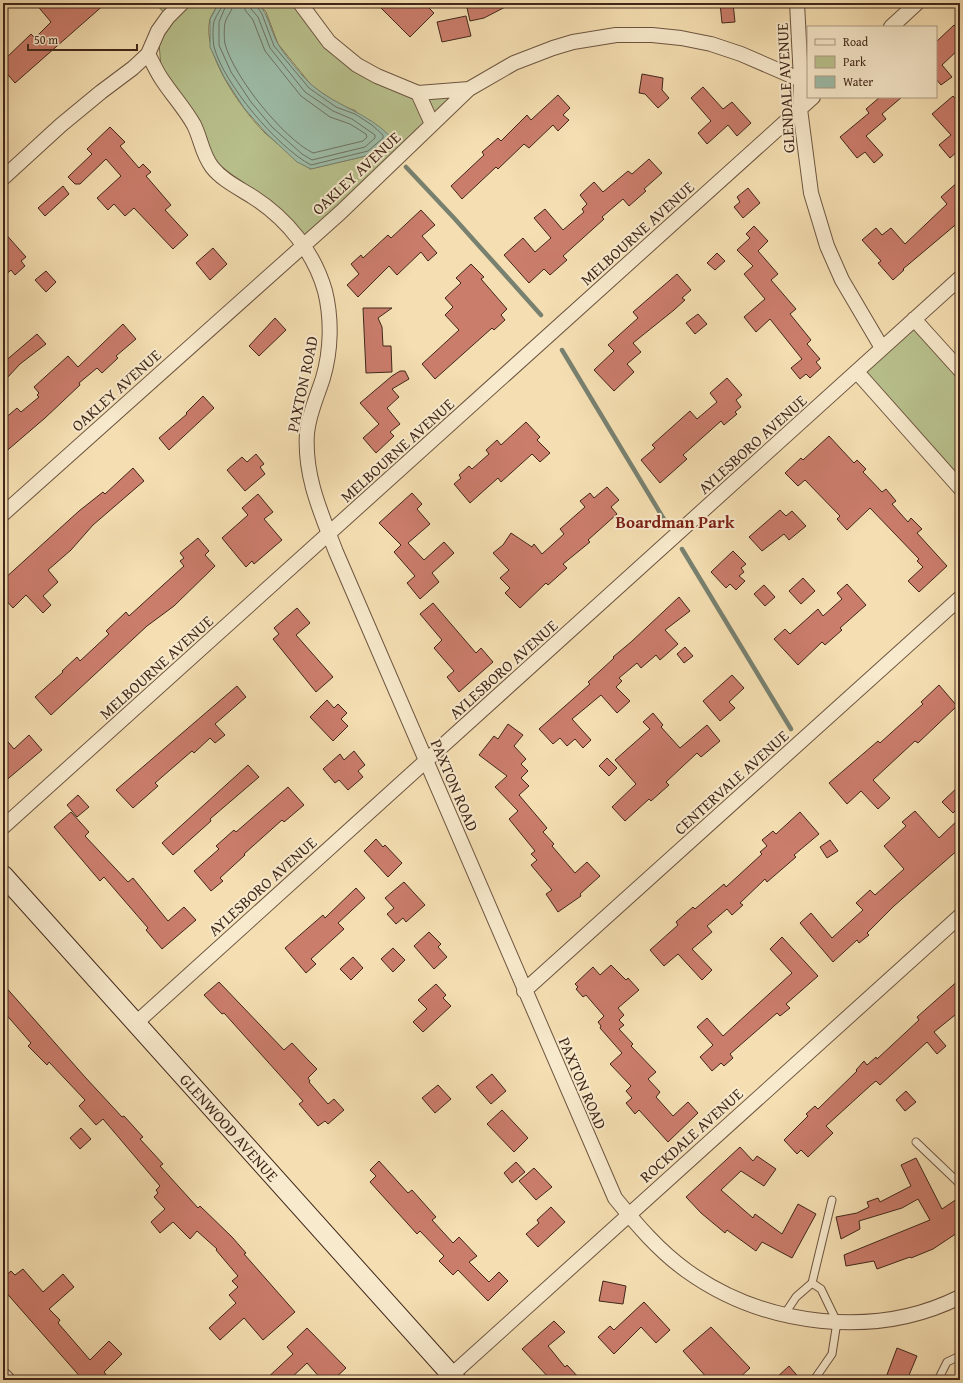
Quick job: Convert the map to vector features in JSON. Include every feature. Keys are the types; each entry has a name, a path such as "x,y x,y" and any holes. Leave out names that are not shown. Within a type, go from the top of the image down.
{"street":[{"path":"3,178 61,125 133,68 148,54 158,31 168,17 182,3"},
{"path":"300,3 329,42 357,65 377,76 418,93 469,89"},
{"name":"GLENDALE AVENUE","path":"797,3 802,80 800,109 811,193 827,246 842,280 882,348"},
{"path":"892,26 918,3"},
{"name":"OAKLEY AVENUE","path":"3,514 341,212 469,89 514,64 553,48 573,42 616,36 652,35 681,38 711,44 741,54 802,80"},
{"name":"PAXTON ROAD","path":"148,54 162,80 185,109 195,127 204,154 212,167 222,177 275,213 292,230 316,266 325,292 329,314 330,335 323,378 310,417 307,450 308,469 314,496 524,991 612,1193 644,1234 666,1255 708,1285 757,1308 784,1315 837,1322 866,1321 908,1315 930,1309 960,1297"},
{"path":"418,93 432,124"},
{"name":"MELBOURNE AVENUE","path":"3,828 812,98"},
{"path":"960,278 856,372 960,488"},
{"path":"914,319 960,370"},
{"name":"AYLESBORO AVENUE","path":"136,1023 856,372"},
{"name":"CENTERVALE AVENUE","path":"524,991 960,598"},
{"name":"GLENWOOD AVENUE","path":"3,875 451,1378"},
{"name":"ROCKDALE AVENUE","path":"451,1378 960,916"},
{"path":"3,1375 8,1380"}],"lane":[{"path":"916,1142 960,1184"},
{"path":"784,1315 796,1297 812,1283 832,1200"},
{"path":"812,1283 821,1289 837,1322 832,1354 814,1380"},
{"path":"938,1380 946,1362 960,1356"}],"green space":[{"path":"155,3 219,3 210,19 209,33 217,64 235,96 256,123 265,133 310,169 370,155 356,111 338,104 312,86 278,44 266,12 258,3 300,3 329,42 418,93 469,89 303,245 222,177 162,80 158,31 168,17"},
{"path":"914,319 960,370 960,488 857,372"}],"water":[{"path":"219,3 258,3 265,12 278,44 309,83 332,99 362,115 390,136 370,155 311,169 297,162 266,133 244,108 224,77 210,47 210,19"}],"building":[{"path":"35,3 106,3 15,83 3,69 8,64 4,60 31,34 35,38 51,22"},
{"path":"376,3 424,3 434,13 410,37"},
{"path":"492,3 513,3 484,18 470,21 467,8"},
{"path":"720,3 733,3 735,22 722,23"},
{"path":"466,16 471,36 442,42 437,22"},
{"path":"954,25 960,31 960,48 942,65 952,77 941,85 937,80 937,41"},
{"path":"642,74 663,78 662,90 669,98 658,108 645,94 639,93"},
{"path":"703,87 723,109 732,102 751,123 737,136 728,125 707,144 698,133 711,121 691,98"},
{"path":"558,95 570,108 563,115 569,120 558,131 553,125 529,148 524,144 498,169 496,167 462,199 451,186 484,155 482,152 498,138 501,141 527,115 531,120"},
{"path":"953,96 960,104 960,149 950,158 939,145 951,135 932,114"},
{"path":"879,98 901,98 882,114 886,119 866,136 883,155 874,163 865,152 857,158 840,137 869,113 866,109"},
{"path":"110,127 125,142 120,146 139,168 143,164 151,172 146,176 171,205 165,210 188,235 173,249 134,208 125,216 114,204 108,210 97,198 121,176 106,159 80,184 75,184 68,177 92,154 87,149"},
{"path":"649,159 662,173 644,189 646,191 629,206 623,199 602,217 604,219 563,256 567,260 550,275 544,269 529,283 504,255 523,238 535,252 551,238 534,218 545,209 563,230 584,212 582,209 587,204 580,195 594,182 603,192 628,171 632,174"},
{"path":"960,180 960,221 903,269 904,270 893,280 878,263 881,261 862,240 876,228 882,235 891,228 905,244 947,204 941,197"},
{"path":"63,186 69,194 45,216 38,208"},
{"path":"748,188 760,203 743,218 734,207 740,202 737,197"},
{"path":"421,210 435,225 422,236 437,253 428,261 421,252 397,275 389,266 358,297 347,285 359,274 351,264 361,255 363,258 388,235 391,238"},
{"path":"754,226 768,241 758,251 778,274 771,280 796,309 790,314 811,340 807,344 820,359 816,362 821,368 810,378 806,374 800,379 791,368 802,359 770,319 756,332 744,317 765,299 744,274 753,266 737,250 750,238 746,234"},
{"path":"3,231 26,257 21,261 25,266 15,275 11,270 3,277"},
{"path":"213,248 227,264 210,280 196,263"},
{"path":"717,253 725,261 715,270 707,263"},
{"path":"471,264 484,277 481,279 507,309 501,315 505,320 494,330 492,328 435,379 422,364 459,330 445,315 453,307 445,298 461,283 456,278"},
{"path":"46,271 56,282 46,292 35,280"},
{"path":"677,274 691,290 682,298 685,300 633,343 641,352 627,364 634,372 614,391 594,370 614,351 608,345 638,318 633,312"},
{"path":"363,308 392,308 378,318 382,327 383,346 391,346 392,372 366,373"},
{"path":"698,314 707,324 695,334 686,323"},
{"path":"275,318 286,330 259,356 249,346"},
{"path":"123,324 136,339 116,356 118,358 102,373 97,368 79,383 80,385 45,418 3,454 3,420 17,408 21,412 39,397 37,395 39,393 34,387 68,356 78,367"},
{"path":"37,334 46,344 20,364 8,377 3,371 3,363"},
{"path":"400,371 405,371 409,379 392,389 399,397 387,408 400,424 390,432 394,436 376,453 363,438 379,424 360,403"},
{"path":"727,378 742,395 736,400 741,407 735,412 737,414 724,425 721,421 683,455 687,459 660,483 641,460 655,448 652,445 690,411 697,419 717,402 710,393"},
{"path":"203,396 214,408 169,450 159,438 187,414 186,413"},
{"path":"526,422 540,437 537,440 550,453 540,462 532,454 501,482 498,478 470,503 454,484 461,478 459,475 469,466 472,469 489,454 486,450 497,440 501,445"},
{"path":"829,436 854,463 857,460 866,469 863,472 882,492 886,489 896,501 892,504 908,522 911,518 922,529 917,533 947,566 919,592 908,581 923,567 917,561 919,559 870,508 847,530 837,519 840,516 805,480 798,486 785,473 801,458 803,460"},
{"path":"256,454 264,464 260,467 265,474 245,491 227,470 242,457 247,462"},
{"path":"133,468 144,481 93,525 71,550 48,570 58,582 43,596 51,605 43,613 26,595 13,608 3,597 3,580 79,511 103,492 105,494"},
{"path":"607,487 619,500 611,507 617,514 588,540 590,542 563,564 567,568 548,585 546,583 520,608 505,593 510,588 500,578 509,570 493,553 503,545 511,533 532,547 534,544 542,554 564,534 560,529 585,507 580,501 590,493 594,498"},
{"path":"412,493 422,504 417,509 430,524 408,543 424,560 444,542 454,553 432,573 439,582 420,599 407,583 415,576 394,552 401,545 379,523"},
{"path":"258,494 273,512 264,519 282,540 254,564 252,561 246,567 222,538 248,515 242,508"},
{"path":"780,510 786,516 792,511 806,526 789,540 784,534 762,551 749,537"},
{"path":"198,538 209,551 205,555 215,566 174,606 147,626 51,715 35,697 63,672 62,671 77,657 80,661 109,634 106,631 126,612 129,616 184,566 180,561 184,558 180,553"},
{"path":"733,551 746,564 741,568 744,572 739,576 745,581 736,590 730,584 726,588 711,572"},
{"path":"803,578 815,591 801,604 789,591"},
{"path":"847,584 866,605 840,628 842,630 825,645 822,642 798,665 774,639 785,629 790,634 818,609 823,616 842,599 837,593"},
{"path":"764,585 775,597 765,606 754,594"},
{"path":"679,597 690,611 665,630 678,644 660,660 656,655 641,668 637,663 619,678 622,681 616,687 630,701 617,713 601,695 572,719 591,740 583,748 575,739 567,746 560,738 553,744 539,729 590,684 588,682 614,658 613,657"},
{"path":"433,603 476,653 481,648 493,662 459,692 447,677 454,671 434,648 442,640 420,614"},
{"path":"297,608 310,623 296,635 333,677 316,692 273,639 279,634 274,628"},
{"path":"685,647 693,656 684,663 677,654"},
{"path":"732,675 744,688 729,702 735,708 720,721 703,701"},
{"path":"939,685 957,706 918,743 915,741 873,780 890,798 878,809 861,791 847,804 829,783 878,741 880,743 923,704 921,702"},
{"path":"237,686 246,697 215,724 225,735 215,743 210,738 194,753 192,751 155,783 158,786 133,808 116,790"},
{"path":"327,700 334,708 338,704 347,713 341,719 348,726 333,741 310,717"},
{"path":"653,713 663,725 661,727 680,748 707,725 720,741 701,757 697,753 666,782 669,785 651,801 649,799 625,821 612,807 636,784 615,760 650,729 643,722"},
{"path":"508,724 523,735 514,746 526,759 521,764 528,771 521,778 529,786 519,795 547,828 543,832 554,844 552,846 575,873 587,862 600,876 580,894 581,896 558,912 546,894 552,890 531,865 537,860 531,854 535,851 509,819 518,811 495,787 507,776 479,755 494,736 498,739"},
{"path":"29,735 42,750 3,783 3,736 14,749"},
{"path":"354,751 365,765 358,771 363,777 348,790 339,780 335,783 323,769 340,754 344,760"},
{"path":"607,758 617,768 609,776 599,766"},
{"path":"248,765 259,777 210,819 211,821 173,855 162,843"},
{"path":"960,785 960,806 953,813 942,802"},
{"path":"288,787 304,805 284,822 282,820 244,854 245,855 220,878 223,881 211,891 194,871 219,849 216,846 234,830 236,832"},
{"path":"78,795 89,807 77,817 67,805"},
{"path":"915,811 939,838 960,818 960,848 894,906 867,933 869,935 859,943 857,940 833,962 800,923 811,913 832,938 863,910 856,903 870,890 875,895 904,869 884,846 906,826 902,822"},
{"path":"71,812 89,832 85,836 128,882 133,878 168,921 184,907 196,920 162,949 146,930 148,928 104,877 100,881 54,827"},
{"path":"800,812 819,834 794,855 796,857 767,882 765,879 740,903 743,905 732,915 727,909 707,926 712,932 692,949 712,970 702,980 678,954 664,966 650,950 678,925 676,922 693,907 695,909 724,884 726,887 762,854 760,852 767,846 762,840 773,831 776,834"},
{"path":"376,839 383,847 385,845 402,863 388,877 364,851"},
{"path":"830,840 838,851 827,858 820,847"},
{"path":"404,882 425,905 406,922 403,918 396,924 387,914 394,908 385,898"},
{"path":"356,888 365,898 338,923 344,929 311,959 316,964 306,973 285,948 323,915 325,918"},
{"path":"429,932 441,944 438,947 447,957 434,969 414,946"},
{"path":"782,937 818,976 786,1004 790,1008 780,1016 777,1013 730,1054 733,1058 724,1066 721,1063 712,1071 700,1057 713,1045 697,1027 707,1018 723,1036 792,973 770,949"},
{"path":"393,948 405,960 393,972 381,959"},
{"path":"353,957 363,968 351,980 340,969"},
{"path":"611,965 626,980 628,978 639,990 618,1008 624,1015 619,1020 624,1025 619,1029 633,1044 631,1046 656,1072 648,1079 660,1092 656,1097 673,1116 688,1102 698,1113 668,1142 639,1110 635,1114 626,1103 632,1098 626,1091 631,1086 610,1064 622,1053 600,1028 601,1026 598,1022 604,1016 586,995 583,997 576,989 578,987 575,984 593,967 600,975"},
{"path":"960,979 960,1011 934,1032 946,1046 937,1054 927,1042 880,1085 876,1081 826,1126 833,1133 808,1157 801,1150 797,1154 784,1140 808,1116 806,1114 815,1106 818,1109 857,1071 856,1070 864,1061 867,1065 876,1057 877,1059 919,1020 917,1017"},
{"path":"219,982 284,1050 292,1043 317,1069 308,1078 310,1081 309,1082 328,1104 334,1099 344,1110 328,1124 325,1121 318,1126 299,1104 303,1101 224,1013 222,1014 204,995"},
{"path":"3,984 85,1077 143,1137 140,1139 163,1164 160,1166 198,1208 200,1206 232,1237 246,1253 244,1254 295,1312 263,1340 244,1318 220,1340 209,1328 236,1303 229,1295 238,1287 232,1281 238,1276 216,1250 217,1249 197,1231 190,1239 173,1222 160,1233 151,1222 165,1209 154,1197 158,1193 156,1190 160,1186 103,1119 96,1125 79,1106 85,1100 49,1062 47,1065 28,1046 31,1043 3,1011"},
{"path":"436,984 446,995 443,998 451,1006 423,1032 413,1022 427,1009 418,1000"},
{"path":"492,1074 506,1091 491,1104 476,1087"},
{"path":"438,1085 451,1099 435,1113 422,1098"},
{"path":"906,1091 916,1102 905,1111 896,1100"},
{"path":"502,1110 528,1138 514,1152 487,1124"},
{"path":"81,1128 91,1139 80,1149 70,1138"},
{"path":"740,1147 753,1161 757,1156 776,1169 764,1186 741,1171 721,1190 753,1218 755,1214 782,1234 798,1204 816,1214 792,1258 762,1242 756,1251 727,1230 725,1233 701,1213 686,1197"},
{"path":"916,1158 942,1209 960,1197 960,1231 933,1249 877,1269 874,1261 846,1266 844,1255 930,1220 918,1199 902,1208 859,1221 860,1229 841,1239 836,1217 857,1213 869,1207 867,1202 878,1198 880,1202 911,1186 901,1165"},
{"path":"379,1161 408,1193 412,1190 436,1217 432,1220 453,1243 459,1237 477,1256 469,1262 489,1282 499,1272 508,1281 488,1301 458,1270 453,1275 439,1261 444,1256 420,1231 417,1234 370,1182 376,1176 370,1170"},
{"path":"516,1162 525,1172 512,1183 504,1173"},
{"path":"534,1168 552,1187 536,1200 519,1181"},
{"path":"551,1207 565,1222 538,1247 526,1234 539,1223 537,1220"},
{"path":"23,1269 43,1292 63,1274 74,1287 49,1309 60,1320 58,1323 90,1360 109,1341 122,1354 104,1372 110,1380 83,1380 3,1289 3,1278 11,1271 15,1275"},
{"path":"603,1281 626,1286 623,1304 599,1301"},
{"path":"644,1302 670,1330 656,1343 641,1327 614,1354 598,1337 610,1326 614,1330"},
{"path":"554,1321 565,1332 548,1346 565,1367 567,1365 581,1380 551,1380 522,1349"},
{"path":"711,1327 750,1368 737,1380 709,1380 683,1351"},
{"path":"307,1328 346,1368 333,1380 322,1380 307,1363 289,1380 265,1380 293,1354 287,1347"},
{"path":"897,1348 917,1356 907,1380 885,1380"},
{"path":"789,1366 801,1380 774,1380"}],"waterway":[{"path":"406,167 541,315"},
{"path":"562,350 665,521"},
{"path":"682,549 791,729"}],"district":[{"name":"Boardman Park","path":"675,521"}]}
